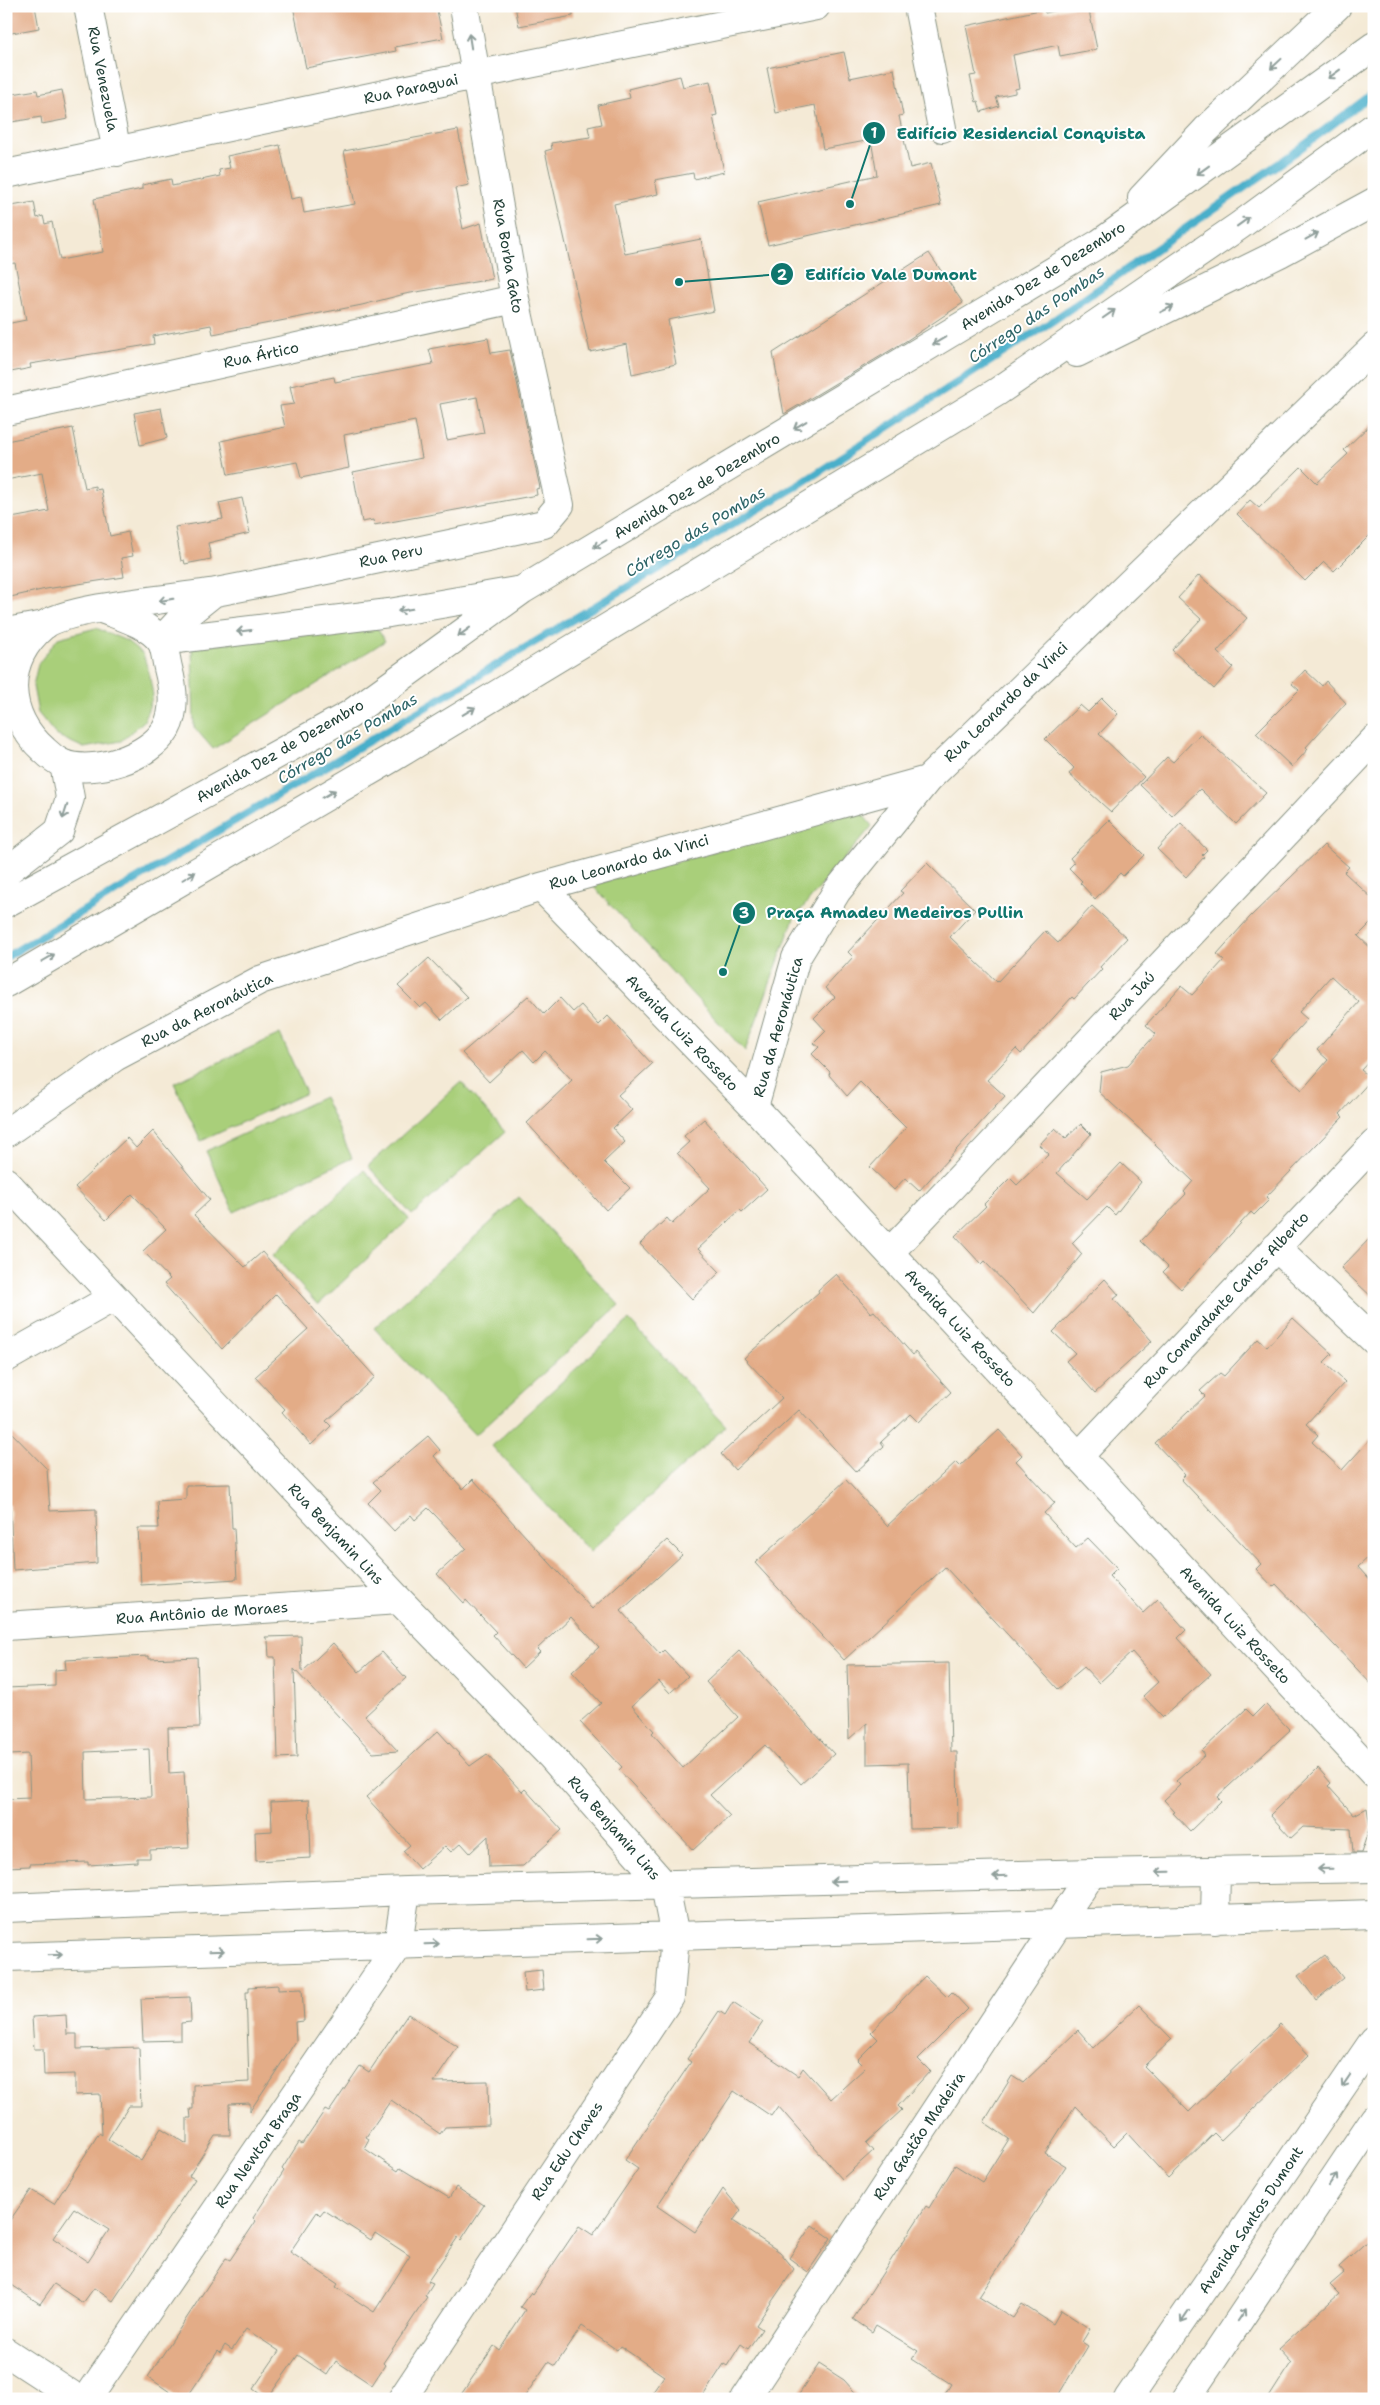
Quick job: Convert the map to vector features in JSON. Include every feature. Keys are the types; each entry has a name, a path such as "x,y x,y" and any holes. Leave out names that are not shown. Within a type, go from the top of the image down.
{"main road":[{"name":"Rua Venezuela","path":"88,6 117,152"},
{"name":"Rua Borba Gato","path":"464,6 515,299 560,505"},
{"name":"Rua Paraguai","path":"6,174 475,75 816,6"},
{"path":"918,6 942,128"},
{"path":"1100,243 1206,130 1337,6"},
{"name":"Avenida Dez de Dezembro","path":"6,904 349,715 522,590 1100,243 1374,46"},
{"path":"6,983 392,758 997,392 1238,226 1374,127"},
{"path":"997,392 1280,253 1374,202"},
{"name":"Rua Ártico","path":"6,411 515,299"},
{"name":"Rua Leonardo da Vinci","path":"541,887 927,780 1374,347"},
{"name":"Rua Peru","path":"102,609 214,592 544,524 560,505"},
{"path":"161,641 389,613 522,590"},
{"name":"Rua Peru","path":"161,641 183,617 214,592"},
{"path":"6,632 45,625 72,614 102,609 140,624 161,641 171,680 173,706 166,729 140,754 116,763 86,766 64,764 48,754 11,719 11,660 45,625"},
{"name":"Rua Jaú","path":"890,1252 1374,740"},
{"path":"6,872 59,831 70,798 64,764"},
{"name":"Rua da Aeronáutica","path":"754,1107 796,958 837,891 927,780"},
{"name":"Rua da Aeronáutica","path":"6,1133 115,1056 260,980 541,887"},
{"name":"Avenida Luiz Rosseto","path":"541,887 754,1107 1374,1774"},
{"name":"Rua Comandante Carlos Alberto","path":"1078,1457 1374,1144"},
{"name":"Rua Benjamin Lins","path":"6,1182 398,1600 552,1757 665,1886"},
{"path":"1276,1247 1374,1340"},
{"path":"6,1358 114,1297"},
{"name":"Rua Antônio de Moraes","path":"6,1626 398,1600"},
{"path":"6,1908 406,1891 665,1886 1216,1870 1374,1868"},
{"path":"1215,1920 1216,1870"},
{"name":"Rua Gastão Madeira","path":"745,2399 1092,1873"},
{"name":"Rua Edu Chaves","path":"402,2399 670,1997 675,1936 665,1886"},
{"name":"Rua Newton Braga","path":"87,2399 398,1946 406,1891"},
{"path":"6,1957 1374,1914"},
{"name":"Avenida Santos Dumont","path":"1128,2399 1374,2040"},
{"path":"1186,2399 1374,2119"},
{"path":"6,2352 78,2399"}],"green space":[{"path":"96,628 127,641 143,654 153,695 144,721 121,741 84,748 56,735 38,713 33,686 38,664 58,638"},
{"path":"377,628 385,641 213,749 194,727 192,647"},
{"path":"860,811 872,826 794,918 745,1051 592,885"},
{"path":"280,1034 306,1093 201,1141 174,1083"},
{"path":"461,1082 505,1132 412,1215 368,1166"},
{"path":"324,1097 352,1158 234,1212 206,1151"},
{"path":"364,1170 409,1219 318,1305 273,1255"},
{"path":"519,1197 619,1305 475,1435 374,1328"},
{"path":"629,1320 726,1426 590,1552 492,1446"}],"building":[{"path":"6,6 35,6 39,28 6,34"},
{"path":"293,6 436,6 443,38 395,47 396,51 306,68"},
{"path":"515,6 572,6 573,16 519,26"},
{"path":"1077,6 1088,6 1097,49 1060,56 1058,45 1013,55 1019,88 1015,89 1015,93 996,97 999,106 981,112 978,101 976,102 970,76 976,75 966,26 1044,9 1045,13"},
{"path":"844,52 850,78 894,69 903,115 899,116 910,168 931,163 941,205 768,245 758,202 877,175 871,140 823,149 815,105 776,113 767,68"},
{"path":"680,76 683,87 710,81 717,115 713,116 724,172 694,179 693,173 655,180 658,194 614,204 625,254 701,239 714,311 668,320 676,364 632,374 627,344 590,352 545,151 552,149 551,143 590,137 588,127 602,124 598,105 630,98 628,89"},
{"path":"37,90 38,95 62,90 68,119 42,124 41,117 6,123 6,95"},
{"path":"458,130 469,185 455,188 463,229 481,223 492,279 405,294 362,305 213,334 211,325 153,336 154,344 30,364 31,368 6,373 6,324 26,320 15,263 6,264 6,207 34,202 37,218 43,216 45,224 52,222 60,260 103,252 94,199 142,189 142,185 171,179 172,186 220,176 219,170 230,168 227,156 280,145 291,199 301,197 304,213 355,204 344,151"},
{"path":"929,253 963,303 906,341 784,414 773,353"},
{"path":"488,338 491,353 510,350 540,488 536,489 537,495 374,525 373,520 362,522 353,472 422,458 415,421 344,435 349,468 301,478 297,462 228,475 221,441 285,427 280,406 294,404 290,386 334,377 335,382 433,364 429,349","holes":["477,397 484,433 447,440 440,404"]},
{"path":"161,408 167,438 140,445 134,413"},
{"path":"1374,421 1374,531 1334,571 1324,562 1305,581 1237,514 1250,500 1259,508 1301,467 1317,483 1348,454 1344,450"},
{"path":"73,428 85,488 95,486 95,490 101,489 110,536 128,532 133,556 121,558 124,577 46,589 6,598 6,519 49,511 42,473 6,480 6,441"},
{"path":"242,498 250,533 208,543 211,559 185,564 184,560 181,561 175,527 223,519 219,503"},
{"path":"1199,575 1247,618 1217,652 1233,667 1214,689 1172,650 1201,619 1178,598"},
{"path":"1305,670 1322,686 1326,681 1346,703 1306,747 1308,749 1292,767 1256,733 1299,690 1292,684"},
{"path":"1102,698 1118,714 1099,734 1144,777 1111,812 1069,774 1074,768 1045,739 1080,705 1088,712"},
{"path":"1200,734 1266,793 1236,824 1200,789 1172,816 1140,785 1167,757 1173,762"},
{"path":"1109,820 1144,855 1123,876 1120,873 1095,899 1080,883 1082,881 1069,868 1074,863 1070,858"},
{"path":"1181,823 1207,850 1202,855 1204,857 1186,877 1157,849"},
{"path":"1324,845 1349,867 1344,872 1374,900 1374,920 1358,936 1374,951 1374,1056 1361,1070 1372,1079 1340,1114 1343,1117 1266,1197 1269,1200 1254,1215 1251,1212 1181,1289 1163,1272 1168,1267 1141,1241 1186,1194 1184,1192 1193,1181 1099,1092 1101,1072 1128,1065 1156,1034 1146,1025 1181,986 1192,995 1224,960 1217,954 1250,917","holes":["1331,976 1359,1002 1317,1050 1328,1060 1302,1090 1270,1060 1307,1019 1299,1012"]},
{"path":"927,863 975,910 950,937 997,982 1045,931 1058,943 1092,906 1127,938 1100,967 1102,969 1074,999 1072,997 1021,1054 1016,1049 987,1080 1005,1096 919,1191 905,1178 894,1190 870,1167 906,1128 860,1082 847,1096 829,1075 830,1072 812,1054 819,1047 814,1043 826,1031 814,1018 835,997 825,988 853,957 848,952 903,893 900,891"},
{"path":"429,958 467,997 442,1020 426,1003 420,1008 398,986"},
{"path":"528,996 544,1014 560,998 573,1012 581,1005 599,1025 608,1016 652,1064 618,1095 632,1110 613,1128 625,1142 604,1162 630,1188 606,1210 527,1123 572,1080 545,1051 534,1062 523,1050 489,1082 462,1053"},
{"path":"704,1119 767,1189 742,1212 740,1210 698,1249 720,1272 692,1299 640,1244 667,1218 672,1224 710,1188 677,1153 689,1142 684,1136"},
{"path":"1081,1124 1091,1134 1057,1173 1087,1199 1121,1163 1141,1182 1115,1215 1107,1207 1072,1243 1082,1254 1034,1313 984,1261 981,1264 955,1236 986,1206 984,1204 1010,1178 1017,1185 1049,1154 1039,1145 1055,1128 1066,1138"},
{"path":"153,1131 210,1200 194,1215 245,1267 262,1252 375,1377 326,1421 331,1426 311,1445 282,1412 285,1409 255,1377 308,1329 276,1294 222,1349 164,1284 170,1279 143,1251 166,1229 132,1194 106,1220 75,1187 127,1138 136,1148"},
{"path":"1374,1234 1374,1299 1341,1268"},
{"path":"836,1274 871,1313 874,1311 913,1355 915,1352 951,1392 919,1422 911,1414 881,1442 884,1446 856,1472 799,1410 735,1470 721,1454 782,1398 744,1358 819,1292 818,1290"},
{"path":"1105,1279 1119,1295 1114,1299 1152,1341 1095,1393 1066,1361 1075,1353 1053,1332"},
{"path":"1293,1318 1332,1354 1324,1362 1345,1382 1306,1424 1318,1435 1312,1442 1342,1470 1374,1435 1374,1552 1358,1567 1374,1585 1374,1687 1276,1584 1273,1587 1256,1569 1261,1564 1181,1479 1185,1475 1155,1443 1205,1396 1200,1391 1220,1373 1224,1376 1258,1339 1267,1347"},
{"path":"6,1427 47,1469 50,1511 96,1509 97,1563 13,1570 10,1505 6,1505"},
{"path":"999,1430 1022,1455 1016,1461 1055,1503 1044,1513 1076,1548 1088,1538 1117,1568 1109,1576 1143,1613 1158,1599 1186,1630 1178,1638 1211,1674 1163,1717 1143,1696 1158,1682 1132,1652 1099,1683 1084,1667 1058,1689 945,1567 844,1660 755,1563 846,1480 887,1526 956,1462 960,1466"},
{"path":"428,1436 440,1450 434,1456 463,1489 473,1479 592,1609 667,1540 682,1555 621,1611 660,1654 664,1650 688,1676 670,1693 659,1681 632,1706 654,1731 652,1733 683,1768 738,1717 706,1682 739,1651 834,1754 801,1784 765,1745 710,1795 730,1816 693,1850 619,1770 622,1767 580,1722 601,1703 572,1672 599,1647 571,1617 537,1649 540,1652 523,1668 493,1635 496,1632 466,1600 464,1603 437,1574 466,1548 435,1515 428,1508 415,1520 411,1515 394,1531 368,1503 381,1490 373,1482"},
{"path":"230,1484 237,1579 141,1585 138,1528 159,1528 157,1501 186,1499 186,1485"},
{"path":"301,1636 302,1672 333,1643 359,1672 382,1652 406,1678 365,1716 398,1751 373,1753 294,1669 297,1757 278,1758 275,1657 269,1657 268,1641 265,1637"},
{"path":"149,1656 149,1659 197,1657 200,1727 168,1728 169,1773 184,1772 189,1848 150,1850 150,1858 137,1858 137,1862 88,1865 88,1862 30,1864 30,1866 6,1867 6,1799 30,1798 28,1754 10,1755 6,1688 55,1686 55,1670 66,1669 65,1660","holes":["149,1749 151,1797 86,1799 85,1752"]},
{"path":"949,1663 951,1752 957,1752 958,1828 910,1829 908,1763 867,1764 867,1723 849,1739 847,1665"},
{"path":"1265,1704 1290,1730 1217,1797 1221,1801 1190,1831 1164,1800 1180,1785 1176,1781 1205,1755 1202,1751 1246,1709 1253,1716"},
{"path":"438,1731 470,1766 487,1754 522,1792 525,1789 562,1830 523,1866 489,1867 488,1836 470,1853 461,1843 451,1852 445,1846 419,1869 403,1851 410,1845 366,1797"},
{"path":"1318,1768 1331,1783 1328,1786 1354,1815 1367,1808 1370,1826 1361,1853 1353,1853 1351,1829 1303,1827 1291,1838 1270,1815"},
{"path":"309,1800 311,1858 256,1861 255,1832 272,1831 271,1802"},
{"path":"1325,1955 1343,1978 1316,2000 1298,1976"},
{"path":"542,1970 544,1990 525,1992 523,1972"},
{"path":"925,1976 947,1997 952,1992 968,2009 918,2059 930,2071 898,2106 902,2110 866,2143 873,2151 842,2179 778,2106 771,2116 734,2091 657,2206 695,2232 723,2189 741,2210 733,2221 780,2252 794,2269 756,2325 762,2329 748,2349 741,2344 727,2366 724,2364 701,2399 648,2399 664,2376 620,2346 617,2350 582,2326 555,2366 548,2362 523,2399 458,2399 494,2346 499,2350 525,2310 520,2307 531,2292 533,2294 579,2226 593,2235 638,2169 625,2160 691,2062 687,2059 719,2011 725,2015 733,2002 763,2022 749,2043 798,2076 803,2068 831,2099 865,2068 857,2060 878,2039 871,2032"},
{"path":"278,1985 278,1990 302,1989 304,2021 295,2022 296,2041 250,2111 250,2103 229,2104 230,2135 215,2135 189,2176 195,2179 113,2301 94,2288 83,2303 54,2284 40,2304 6,2281 6,2226 31,2190 54,2204 99,2133 102,2135 100,2094 75,2095 75,2074 44,2075 43,2049 34,2049 32,2017 66,2015 67,2034 77,2034 77,2049 139,2047 141,2106 129,2106 108,2139 141,2161 161,2128 187,2144 187,2118 191,2118 190,2109 193,2109 193,2085 249,2082 246,1992 249,1992 249,1987","holes":["74,2208 109,2230 88,2262 53,2238"]},
{"path":"190,1997 191,2022 181,2023 181,2040 143,2041 141,1999"},
{"path":"1139,2005 1172,2039 1144,2066 1189,2112 1280,2024 1309,2055 1221,2140 1214,2133 1168,2178 1127,2133 1114,2146 1075,2106 1045,2153 1066,2166 979,2297 1013,2318 1022,2304 1053,2324 1061,2310 1090,2329 1082,2342 1088,2346 1056,2399 942,2399 951,2384 912,2359 918,2351 876,2325 872,2332 853,2319 926,2206 929,2208 955,2165 982,2182 1009,2139 984,2122 1012,2076 1023,2083 1078,2030 1094,2048"},
{"path":"408,2014 458,2047 434,2082 488,2081 489,2125 445,2127 440,2134 391,2100 366,2137 369,2139 364,2148 398,2171 400,2168 449,2198 456,2187 484,2205 461,2240 458,2237 428,2281 433,2283 425,2296 427,2297 383,2363 385,2365 372,2385 336,2361 327,2375 298,2355 267,2399 253,2389 279,2351 246,2329 232,2350 225,2345 220,2353 218,2351 186,2399 180,2399 148,2377 226,2258 230,2260 256,2221 253,2218 284,2171 282,2169 299,2142 302,2144 325,2110 329,2112 360,2066 369,2072","holes":["324,2210 371,2240 375,2233 410,2256 374,2312 336,2287 338,2284 290,2252 317,2212 320,2215"]},
{"path":"812,2225 831,2238 808,2272 789,2258"},
{"path":"1374,2235 1374,2399 1268,2399 1291,2363 1278,2349 1339,2294 1330,2285 1344,2273 1339,2267"},
{"path":"819,2364 844,2380 861,2399 796,2399"}],"waterway":[{"name":"Córrego das Pombas","path":"6,957 797,486 1051,322 1294,153 1374,93"}],"place":[{"name":"Edifício Residencial Conquista","path":"850,204"},
{"name":"Edifício Vale Dumont","path":"679,282"},
{"name":"Praça Amadeu Medeiros Pullin","path":"723,972"}]}
